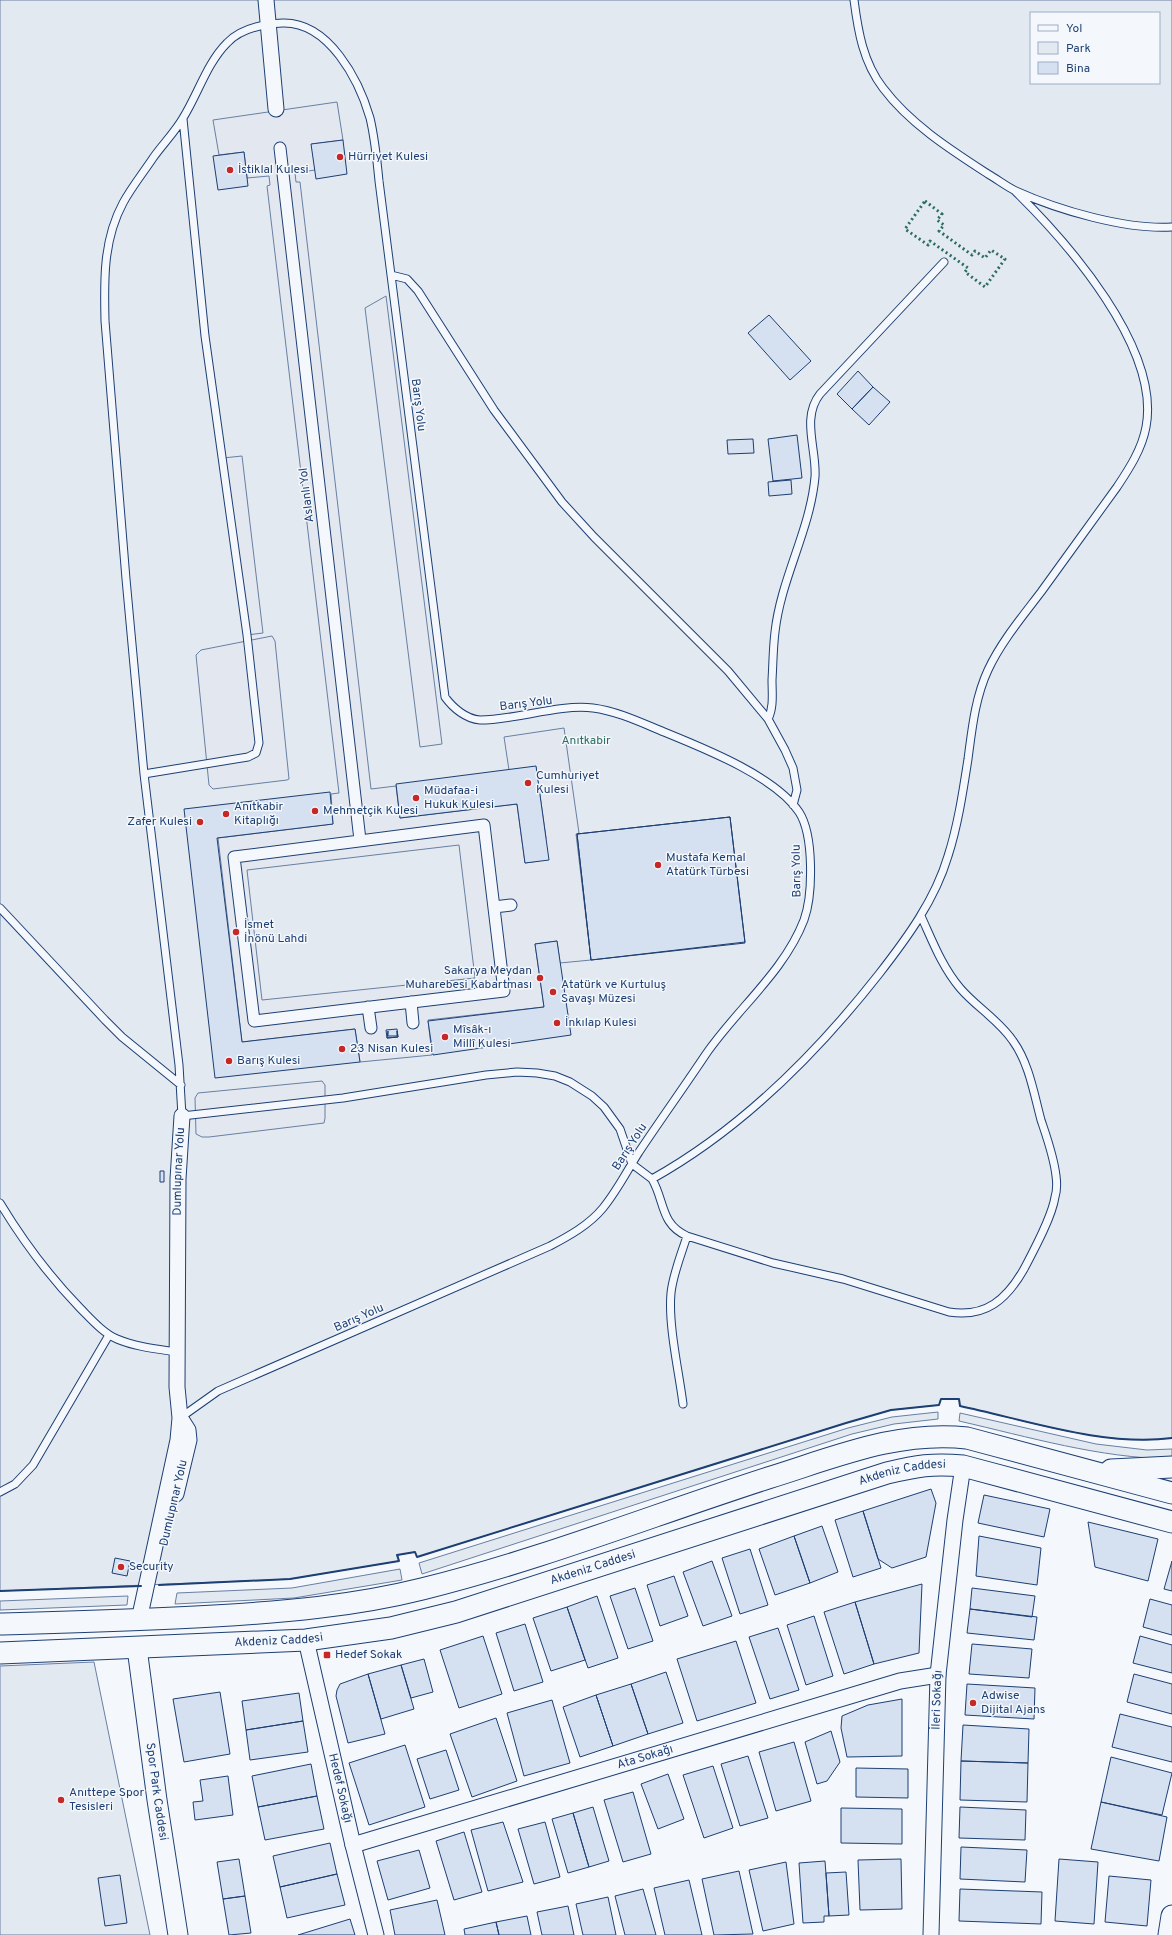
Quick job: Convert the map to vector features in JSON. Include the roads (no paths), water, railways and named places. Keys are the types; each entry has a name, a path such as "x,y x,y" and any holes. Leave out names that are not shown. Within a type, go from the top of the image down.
{"main road":[{"path":"0,1624 139,1620 260,1613 318,1607 419,1590 541,1555 734,1489 862,1448 898,1439 943,1435 966,1438 1172,1493"},
{"name":"Akdeniz Caddesi","path":"0,1653 306,1640 391,1628 456,1612 887,1473 915,1466 937,1464 963,1466 1172,1522"},
{"path":"1092,1471 1172,1467"},
{"path":"137,1648 139,1620"},
{"path":"1169,1935 1172,1916"}],"street":[{"path":"266,0 276,109"},
{"name":"Aslanlı Yol","path":"280,148 360,840"},
{"path":"484,825 494,907 504,991 254,1021 234,857 484,825"},
{"path":"494,907 511,905"},
{"path":"411,1002 413,1023"},
{"path":"368,1007 371,1028"},
{"name":"Dumlupınar Yolu","path":"139,1620 178,1440 180,1418 177,1387 178,1179 182,1116"},
{"name":"İleri Sokağı","path":"931,1935 938,1675 955,1520 963,1466"},
{"name":"Hedef Sokağı","path":"306,1640 353,1845 376,1935"},
{"name":"Spor Park Caddesi","path":"137,1648 157,1800 178,1935"},
{"name":"Ata Sokağı","path":"353,1845 893,1683 915,1677 938,1675"}],"lane":[{"path":"854,0 857,28 863,52 882,88 911,119 976,166 1015,191 1057,207 1112,222 1172,227"},
{"name":"Barış Yolu","path":"180,1418 218,1391 550,1246 584,1226 603,1209 717,1038 769,977 800,930 810,896 810,857 804,823 793,805 752,774 724,758 653,727 606,711 579,708 480,720 466,716 448,700 443,689 374,137 365,104 359,90 336,52 319,34 297,24 268,24 238,34 228,42 218,54 182,119 153,158 124,202 110,237 104,286 105,321 144,774 180,1085 182,1116"},
{"path":"144,774 248,757 256,753 259,743 247,635 205,336 182,119"},
{"path":"652,1178 683,1160 750,1110 815,1048 863,994 921,916 949,855 965,781 976,704 989,669 1011,632 1128,472 1142,442 1146,427 1147,414 1143,379 1138,363 1115,314 1084,267 1066,244 1015,191"},
{"path":"768,719 772,708 773,653 777,616 801,542 813,494 815,474 810,423 813,406 820,394 944,262"},
{"path":"391,275 407,279 418,291 494,410 570,511 709,651 768,719 778,735 793,768 797,790 793,805"},
{"path":"0,908 122,1037 180,1085"},
{"path":"182,1116 343,1098 486,1075 517,1072 554,1076 570,1082 592,1096 604,1107 620,1129 632,1164 652,1178 669,1223 677,1231 687,1236 773,1263 843,1279 949,1312 969,1312 985,1308 1000,1300 1008,1293 1030,1258 1052,1209 1056,1187 1054,1163 1025,1067 1018,1049 1008,1033 959,987 948,972 921,916"},
{"path":"0,1203 16,1229 41,1263 69,1297 91,1320 109,1335 131,1344 177,1352"},
{"path":"683,1404 672,1324 671,1302 674,1280 687,1236"},
{"path":"0,1492 15,1484 33,1465 109,1335"}],"place":[{"name":"Hürriyet Kulesi","path":"340,157"},
{"name":"İstiklal Kulesi","path":"230,170"},
{"name":"Cumhuriyet Kulesi","path":"528,783"},
{"name":"Müdafaa-i Hukuk Kulesi","path":"416,798"},
{"name":"Mehmetçik Kulesi","path":"315,811"},
{"name":"Anıtkabir Kitaplığı","path":"226,814"},
{"name":"Zafer Kulesi","path":"200,822"},
{"name":"Mustafa Kemal Atatürk Türbesi","path":"658,865"},
{"name":"İsmet İnönü Lahdi","path":"236,932"},
{"name":"Sakarya Meydan Muharebesi Kabartması","path":"540,978"},
{"name":"Atatürk ve Kurtuluş Savaşı Müzesi","path":"553,992"},
{"name":"İnkılap Kulesi","path":"557,1023"},
{"name":"Mîsâk-ı Millî Kulesi","path":"445,1037"},
{"name":"23 Nisan Kulesi","path":"342,1049"},
{"name":"Barış Kulesi","path":"229,1061"},
{"name":"Security","path":"121,1567"},
{"name":"Hedef Sokak","path":"327,1655"},
{"name":"Adwise Dijital Ajans","path":"973,1703"},
{"name":"Anıttepe Spor Tesisleri","path":"61,1800"}],"park label":[{"name":"Anıtkabir","path":"586,741"}]}
